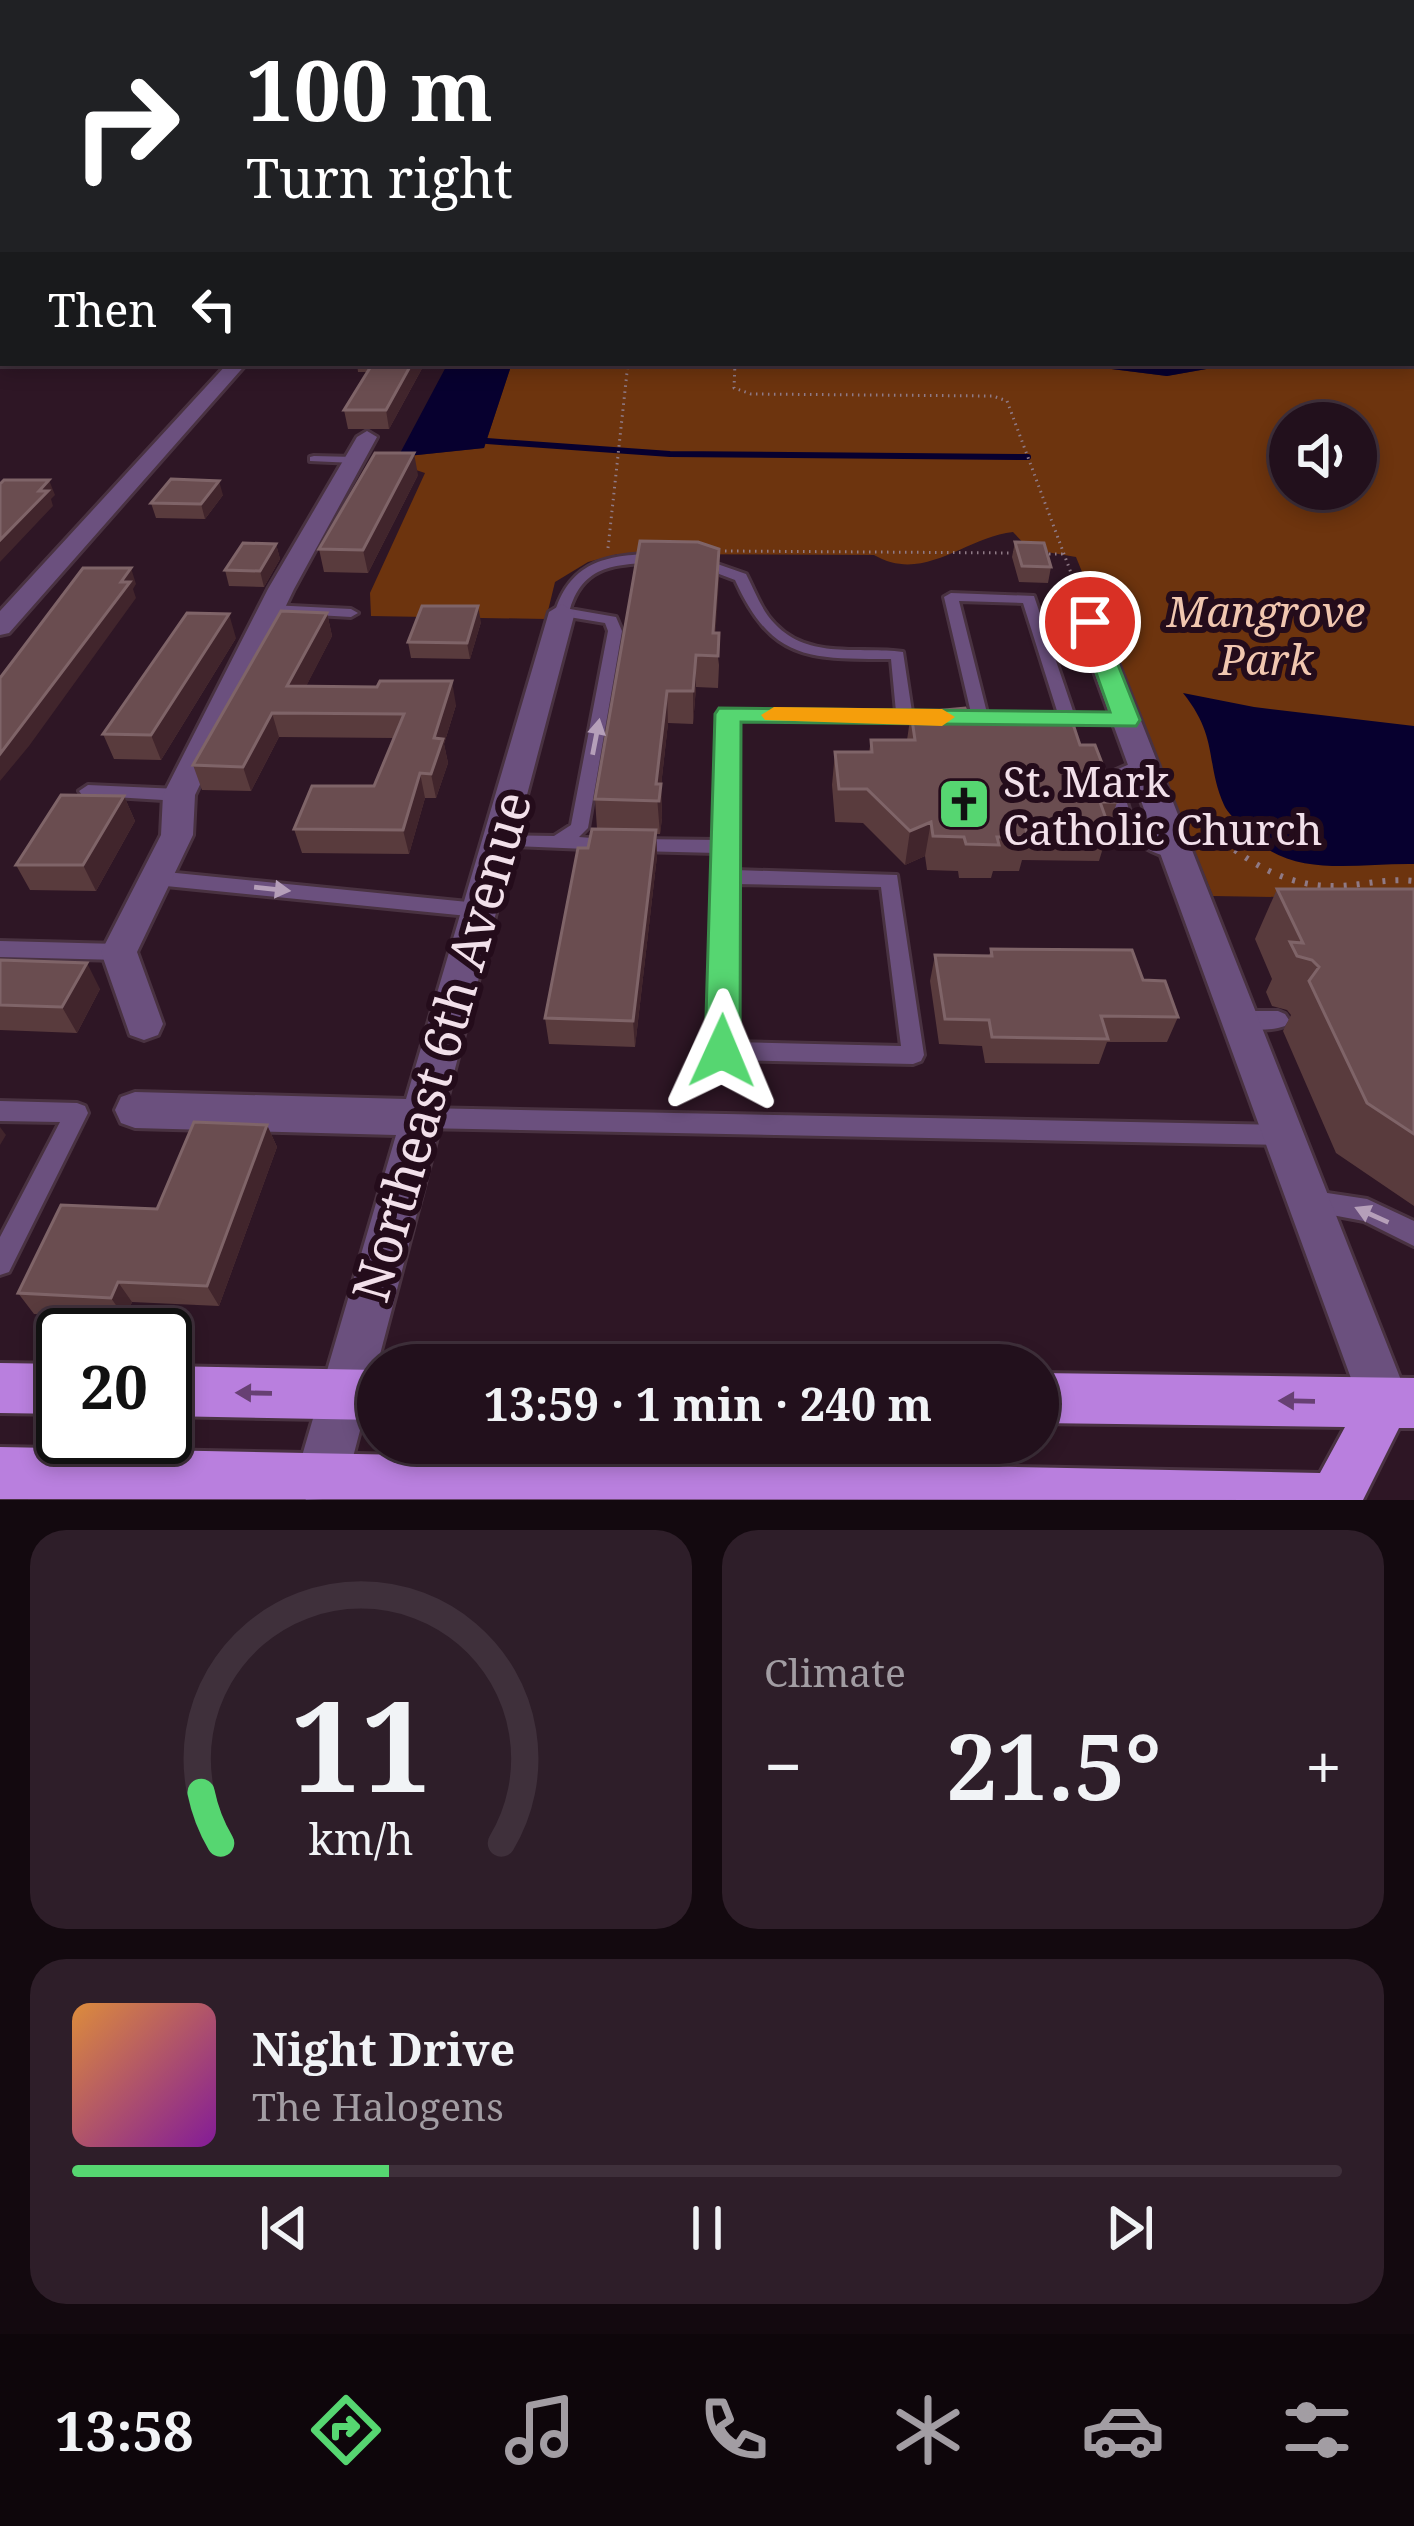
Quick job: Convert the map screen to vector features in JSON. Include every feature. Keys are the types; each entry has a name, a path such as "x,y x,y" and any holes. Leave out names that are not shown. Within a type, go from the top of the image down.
{"main road":[{"path":"0,1388 36,1389"},
{"path":"192,1392 357,1395"},
{"path":"1059,1398 1399,1403"},
{"path":"0,1473 91,1488 234,1489 321,1480 444,1491 1336,1500 1399,1403"}],"street":[{"path":"0,627 235,366"},
{"path":"144,1024 119,952 177,835 179,795 271,609 360,448"},
{"path":"1085,611 1309,1202 1399,1403"},
{"name":"Northeast 6th Avenue","path":"371,1344 421,1118 562,612"},
{"path":"135,1110 421,1118"},
{"name":"Northeast 6th Avenue","path":"321,1480 357,1402"}],"lane":[{"path":"314,459 360,448"},
{"path":"559,842 579,828 615,631 611,620 600,616 562,612 566,589 580,573 606,562 646,557 713,565 741,578 755,615 805,654 898,656 905,717"},
{"path":"980,718 952,597 1029,599 1068,719"},
{"path":"271,609 351,613"},
{"path":"726,877 890,880 913,1055 722,1051 728,714 1126,720"},
{"path":"88,791 179,795"},
{"path":"498,841 726,847"},
{"path":"156,878 478,910"},
{"path":"0,949 119,952"},
{"path":"1239,1020 1278,1020"},
{"path":"0,1111 77,1113 0,1263"},
{"path":"421,1118 1283,1135"},
{"path":"1309,1202 1367,1210 1414,1234"}],"path":[{"path":"608,549 628,366"},
{"path":"735,366 734,388 751,394 993,396 1007,400 1085,611"},
{"path":"722,550 1018,554"},
{"path":"1041,554 1064,554"},
{"path":"1189,808 1232,852 1292,880 1332,887 1379,878 1414,881"}],"green space":[{"name":"Mangrove Park","path":"511,366 1088,366 1167,376 1223,366 1414,366 1414,899 1213,896 1076,557 1029,549 1013,532 910,564 874,555 618,554 588,562 555,582 546,619 371,616 370,593 425,473 404,466 398,457 484,448"}],"shaded area":[{"path":"446,366 511,366 484,448 398,457"},
{"path":"1088,366 1223,366 1167,376"},
{"path":"1183,693 1254,707 1414,726 1414,864 1321,865 1279,855 1259,843 1224,805 1202,723"}],"building":[{"path":"371,366 410,366 386,410 344,410"},
{"path":"375,453 414,453 363,550 319,549"},
{"path":"171,479 219,481 201,504 151,503"},
{"path":"4,480 49,480 39,491 48,491 0,540 0,484"},
{"path":"640,541 698,542 719,549 713,633 719,633 718,656 696,655 693,691 667,691 656,784 661,784 659,801 595,799"},
{"path":"1015,542 1044,543 1051,567 1022,566"},
{"path":"243,543 276,544 260,571 225,570"},
{"path":"83,568 131,568 121,582 130,582 0,754 0,678"},
{"path":"422,606 478,606 467,643 408,642"},
{"path":"281,611 327,613 287,686 377,687 380,681 452,681 434,738 443,739 431,774 420,773 403,830 294,829 312,786 374,786 404,714 272,713 243,767 193,765"},
{"path":"187,613 229,614 151,735 103,734"},
{"name":"St. Mark Catholic Church","path":"965,708 967,714 993,714 996,723 1073,724 1080,745 1095,745 1117,802 1100,802 1109,827 1025,826 1028,837 997,837 999,845 966,844 964,837 933,836 931,822 910,831 867,789 839,789 835,752 872,752 871,740 915,740 911,713"},
{"path":"61,795 124,796 83,865 16,865"},
{"path":"592,829 656,830 633,1021 545,1018 578,848 588,848"},
{"path":"1277,889 1414,889 1414,1134 1367,1103 1309,981 1319,967 1297,956 1290,942 1303,943"},
{"path":"991,949 1132,950 1143,980 1165,981 1178,1017 1101,1016 1108,1039 992,1037 989,1020 945,1019 935,955 992,956"},
{"path":"0,960 87,963 62,1007 0,1005"},
{"path":"194,1122 267,1125 207,1286 118,1282 111,1298 18,1293 61,1205 157,1209"}],"waterway":[{"path":"487,441 670,454 1028,457"}],"slow traffic":[{"path":"774,715 942,717"}],"place":[{"name":"St. Mark Catholic Church","path":"964,804"}],"route":[{"path":"722,1051 728,714 1126,720 1090,622"}]}
